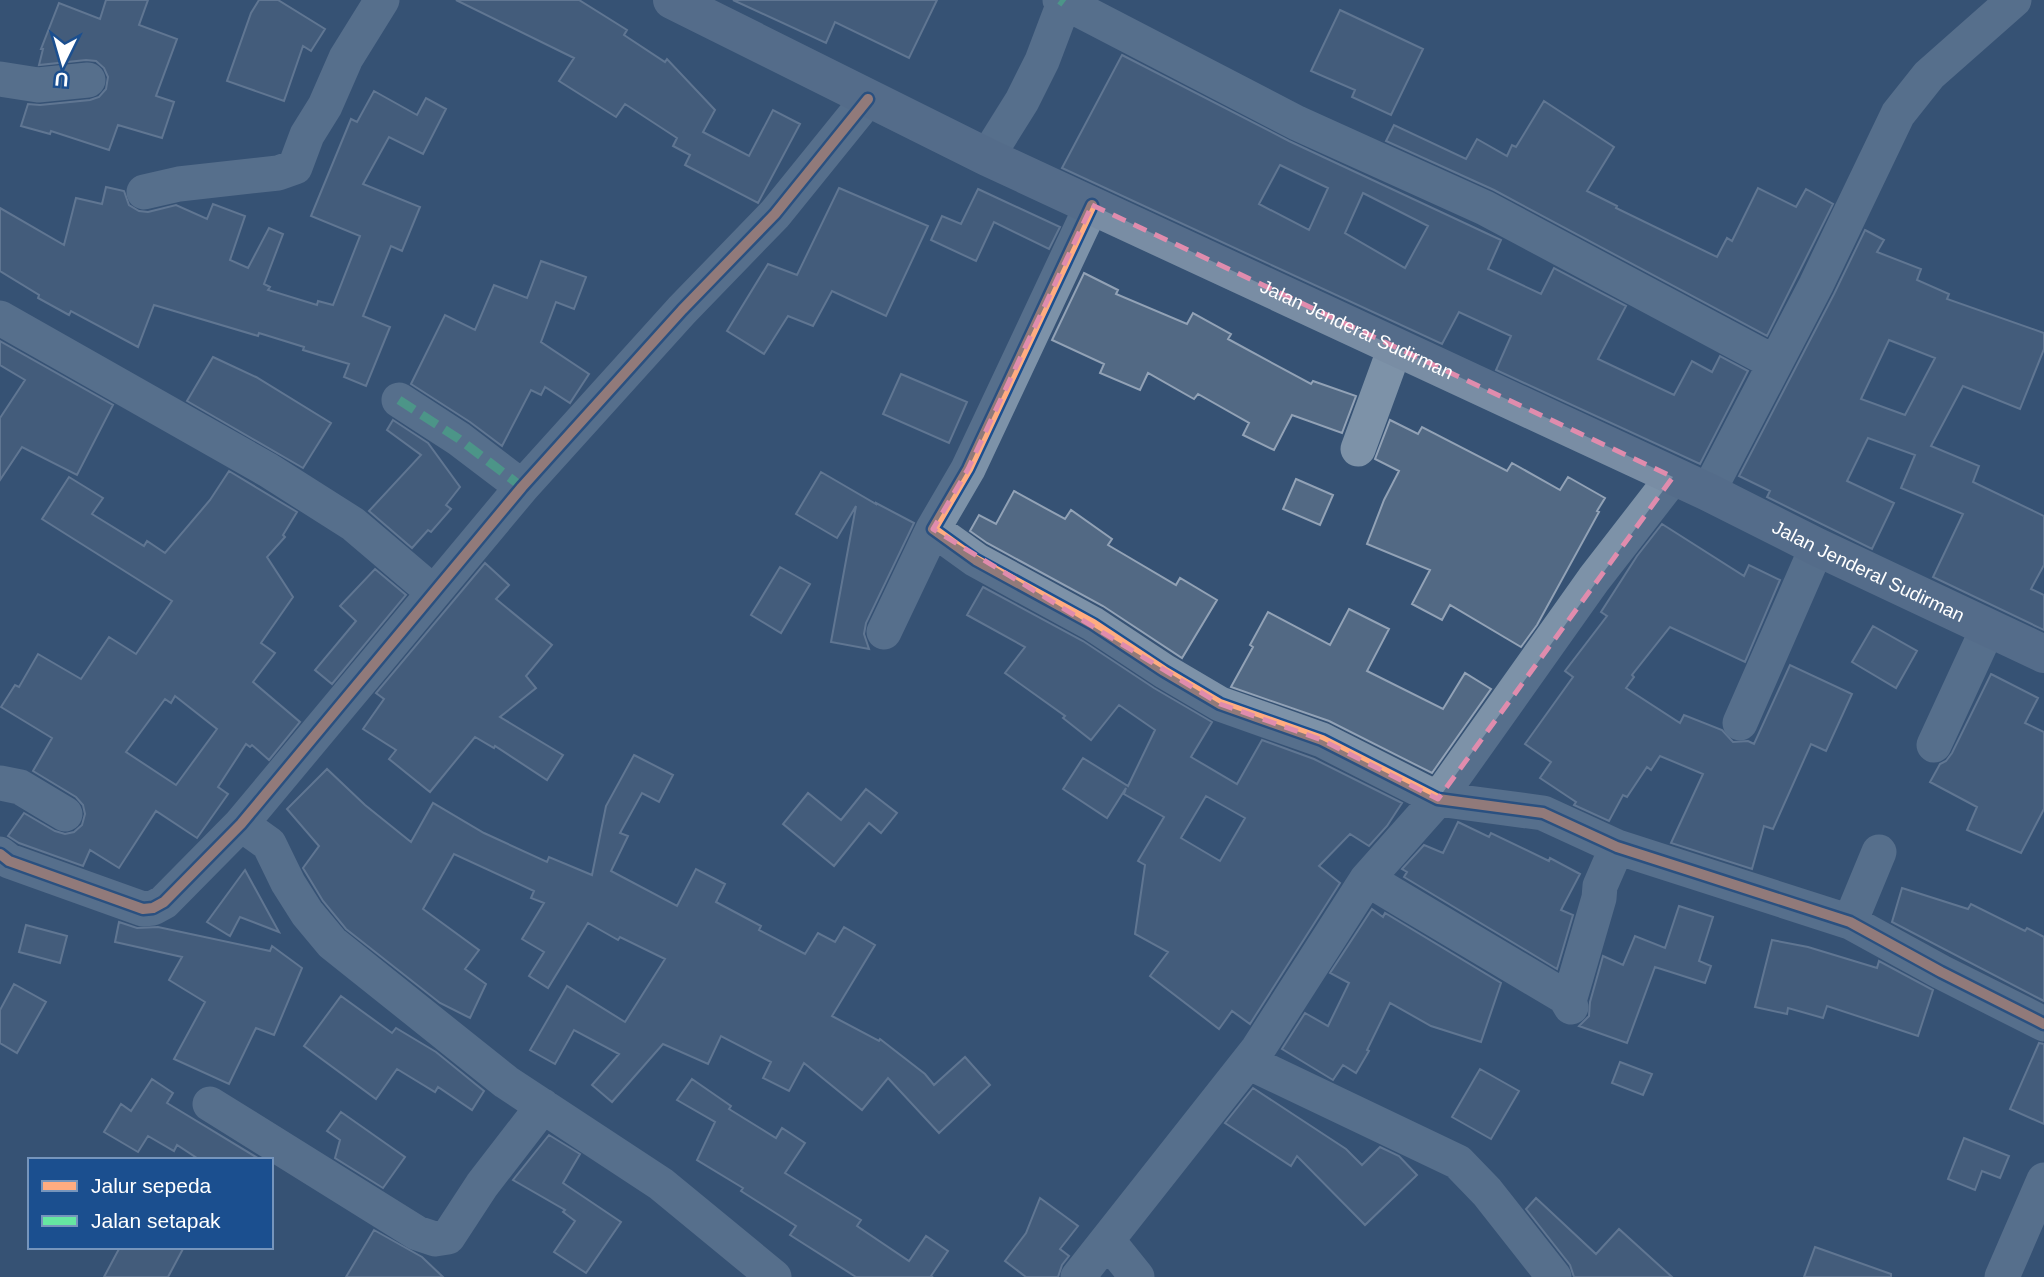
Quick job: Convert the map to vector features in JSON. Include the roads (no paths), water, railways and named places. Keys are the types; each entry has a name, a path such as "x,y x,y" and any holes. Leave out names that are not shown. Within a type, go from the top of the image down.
{"main road":[{"name":"Jalan Jenderal Sudirman","path":"672,0 988,157 1708,492 1817,547 2044,654"}],"street":[{"path":"1708,492 1816,285 1898,114 1929,75 2014,0"},
{"path":"988,157 1022,101 1042,61 1062,1 1297,123 1485,208 1774,363"},
{"path":"144,192 179,184 278,173 298,159 307,135 325,106 346,58 380,5"},
{"path":"0,79 38,85 88,80"},
{"path":"0,854 9,861 142,909 153,908 164,902 241,824 522,487 682,310 775,214 868,99"},
{"path":"884,632 933,529 968,469 1093,205"},
{"path":"0,318 300,490 353,524 433,592"},
{"path":"1358,449 1395,348"},
{"path":"399,400 459,439 522,487"},
{"path":"1078,1277 1248,1062 1367,879 1438,799 1594,579 1672,477"},
{"path":"933,529 976,560 1094,624 1164,671 1220,704 1322,740 1438,799 1543,813 1617,847 1850,922 2044,1024"},
{"path":"1740,723 1817,547"},
{"path":"1934,745 1988,628"},
{"path":"0,783 20,787 65,814"},
{"path":"241,824 269,844 288,883 307,913 332,943 506,1082 661,1184 774,1277"},
{"path":"1367,879 1570,1004 1600,886 1617,847"},
{"path":"1850,922 1879,852"},
{"path":"1248,1062 1458,1161 1487,1192 1554,1277"},
{"path":"210,1104 417,1233 435,1239 448,1237 482,1185 542,1106"},
{"path":"2015,1272 2044,1181"},
{"path":"1108,1241 1138,1277"}]}
